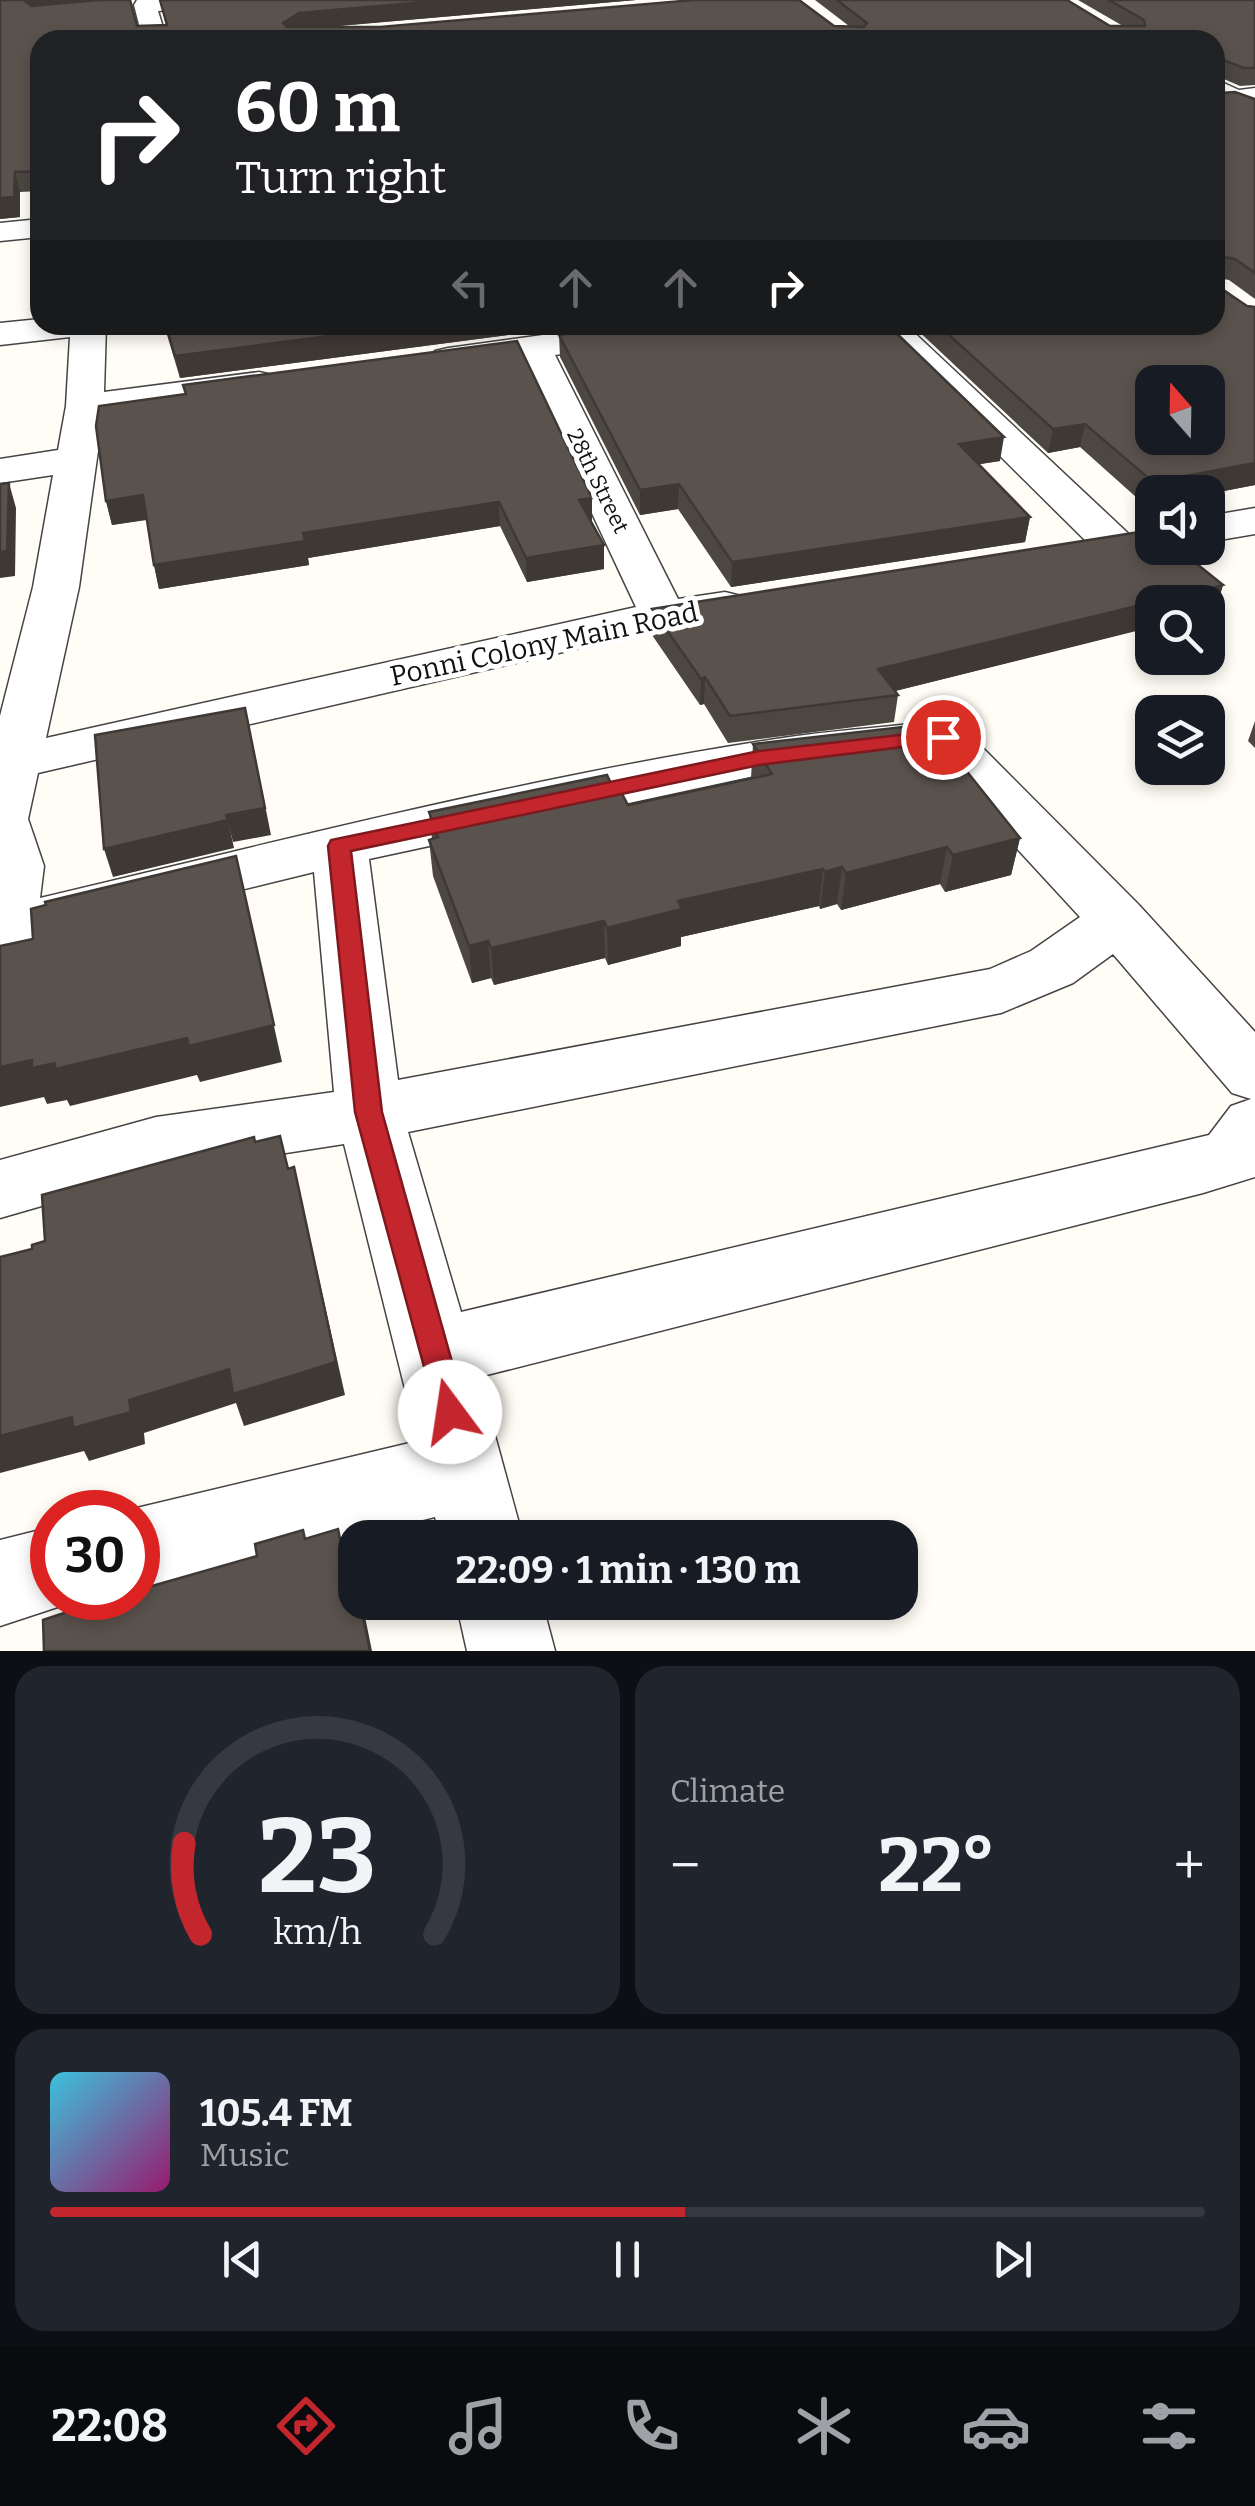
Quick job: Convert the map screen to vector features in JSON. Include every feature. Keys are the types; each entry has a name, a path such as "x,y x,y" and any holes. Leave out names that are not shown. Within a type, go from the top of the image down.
{"street":[{"path":"153,30 145,6 214,0"},
{"path":"0,232 30,229"},
{"path":"0,334 30,331"},
{"path":"87,335 85,406 56,586 6,764 0,820 16,866 3,928 339,846 759,758 943,737 1118,920 1255,1075"},
{"path":"416,363 623,335"},
{"path":"897,335 1134,543"},
{"name":"28th Street","path":"533,348 663,615"},
{"path":"85,406 299,378"},
{"path":"0,471 76,460"},
{"path":"1225,526 1255,520"},
{"path":"1057,555 1134,543"},
{"name":"Ponni Colony Main Road","path":"6,764 663,615 762,600"},
{"path":"160,1544 474,1504 369,1112 339,846"},
{"path":"0,1188 156,1145 369,1112 1001,990 1052,966 1118,920"},
{"path":"435,1353 1203,1165 1232,1156 1255,1125"},
{"path":"0,1583 30,1575"},
{"path":"503,1620 511,1651"}],"building":[{"path":"0,0 24,0 31,6 130,0 137,26 167,25 160,0 448,0 299,13 283,23 287,27 380,27 694,0 799,0 834,26 864,27 867,23 837,0 1067,0 1110,26 1145,26 1144,20 1109,0 1255,0 1255,68 1225,61 1225,30 30,30 30,171 15,172 14,197 0,198"},
{"path":"1225,93 1255,99 1255,273 1235,259 1225,257"},
{"path":"1225,291 1255,307 1255,463 1191,475 1145,475 1085,424 1053,429 949,335 1225,335"},
{"path":"169,335 336,335 175,356"},
{"path":"559,335 898,335 1004,437 959,444 1030,517 732,562 679,484 640,490"},
{"path":"517,341 592,498 579,500 604,545 526,558 499,502 303,533 305,541 154,565 143,495 106,501 96,426 99,406 186,394 183,385"},
{"path":"9,483 7,551 0,552 0,484"},
{"path":"1135,533 1135,565 1198,565 1223,585 1135,585 1135,606 878,669 898,695 730,716 652,609"},
{"path":"245,708 265,808 104,849 95,735"},
{"path":"929,724 1020,838 953,855 947,847 846,873 842,867 825,872 823,869 678,901 682,909 607,928 604,921 491,948 488,941 469,946 429,840 438,837 429,812 607,775 616,794 621,792 628,805 772,774 753,744"},
{"path":"236,856 274,1025 189,1046 187,1038 55,1069 55,1063 32,1068 32,1060 0,1067 0,946 33,939 31,909 46,905 45,902"},
{"path":"280,1136 288,1169 294,1167 336,1362 233,1394 229,1369 129,1400 131,1412 73,1428 72,1417 0,1436 0,1257 32,1249 32,1245 45,1241 42,1195 254,1137 255,1142"},
{"path":"338,1529 338,1620 364,1620 370,1651 44,1651 43,1620 160,1620 160,1584 257,1556 255,1544 303,1530 305,1539"}],"route":[{"path":"450,1412 369,1112 339,846 759,758 943,737"}]}
